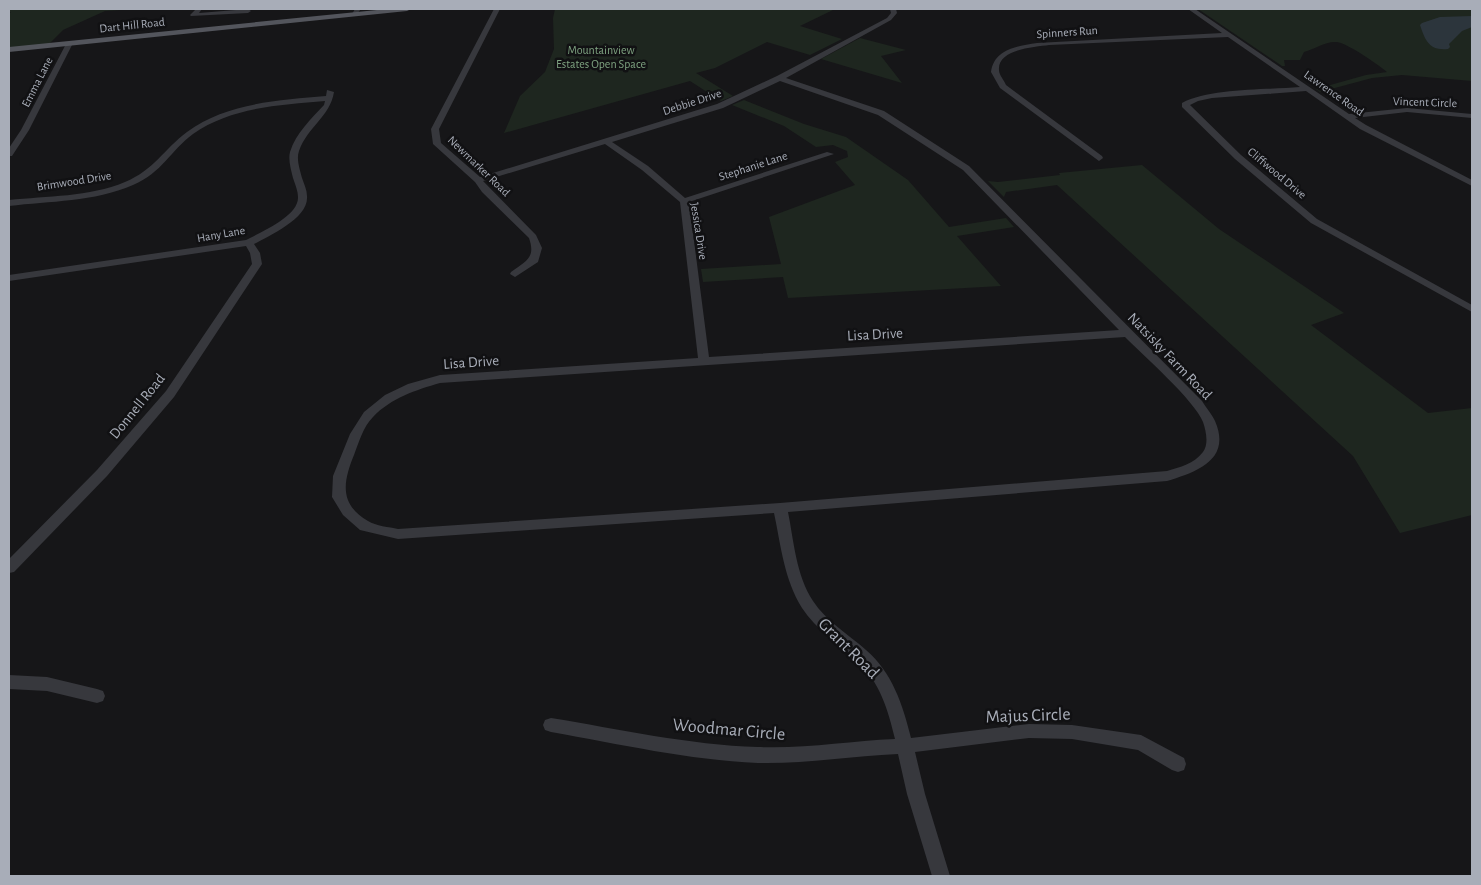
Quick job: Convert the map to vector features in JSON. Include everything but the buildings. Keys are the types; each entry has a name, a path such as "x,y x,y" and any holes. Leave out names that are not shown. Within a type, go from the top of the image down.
{"main road":[{"name":"Dart Hill Road","path":"9,50 246,26 356,11 407,9"}],"street":[{"path":"199,9 193,15 249,10 246,26"},
{"name":"Newmarker Road","path":"497,9 435,129 437,144 478,180 485,190 533,237 537,248 534,260 515,274"},
{"name":"Debbie Drive","path":"478,180 720,106 780,78 889,19 894,13 893,9"},
{"name":"Lawrence Road","path":"1191,9 1383,138 1472,183"},
{"name":"Spinners Run","path":"1099,158 1003,86 995,72 998,60 1009,52 1049,43 1230,35"},
{"name":"Emma Lane","path":"9,154 25,130 68,45"},
{"name":"Natsisky Farm Road","path":"780,78 881,114 960,164 1198,404 1209,421 1213,438 1210,452 1195,467 1167,476 780,508"},
{"name":"Cliffwood Drive","path":"1309,89 1196,98 1185,105 1238,157 1314,221 1472,309"},
{"name":"Brimwood Drive","path":"9,203 83,194 125,185 143,177 191,133 220,117 262,106 329,95"},
{"name":"Hany Lane","path":"9,278 249,244 281,225 294,215 300,206 303,198 295,168 294,153 298,142 328,105 329,95"},
{"name":"Vincent Circle","path":"1348,116 1407,110 1472,116"},
{"name":"Jessica Drive","path":"606,141 645,168 684,201 704,362"},
{"name":"Stephanie Lane","path":"684,201 830,154"},
{"name":"Donnell Road","path":"9,568 102,473 170,394 256,264 255,253 249,244"},
{"name":"Lisa Drive","path":"780,508 398,534 365,526 348,512 339,497 339,476 356,434 368,415 389,398 412,386 440,379 1129,333"},
{"name":"Grant Road","path":"780,508 796,584 803,598 818,618 865,658 884,682 896,716 941,876"},
{"path":"9,682 47,684 97,696"},
{"name":"Woodmar Circle","path":"551,725 716,752 758,756 798,755 848,749 904,746"},
{"name":"Majus Circle","path":"904,746 1029,731 1072,732 1141,743 1178,764"}],"green space":[{"path":"9,9 137,9 105,11 63,30 49,44 9,48 9,14 11,12 9,12"},
{"name":"Mountainview Estates Open Space","path":"555,9 835,9 800,26 842,39 810,55 767,42 715,68 696,73 733,96 721,101 690,81 504,133 520,96 545,72 554,49 553,18"},
{"path":"1198,9 1472,9 1472,81 1402,75 1372,78 1320,92 1316,89 1366,75 1387,72 1355,50 1337,42 1324,44 1304,52 1300,60 1284,60 1285,66 1282,66"},
{"path":"860,38 906,50 881,56 902,83 821,59"},
{"path":"744,100 804,124 846,137 908,180 949,227 1006,218 1014,227 957,236 1001,286 788,298 783,277 703,282 701,269 781,264 769,217 855,185 835,162 848,157 847,151 833,145 816,147 784,126 732,105"},
{"path":"1142,165 1219,229 1344,313 1311,325 1428,413 1472,408 1472,515 1400,533 1353,456 1057,185 1006,192 1004,197 988,181 998,182 1060,175 1059,173"}],"shaded area":[{"path":"1472,16 1472,27 1462,31 1449,44 1450,47 1448,49 1432,46 1426,40 1420,25 1440,17"}]}
